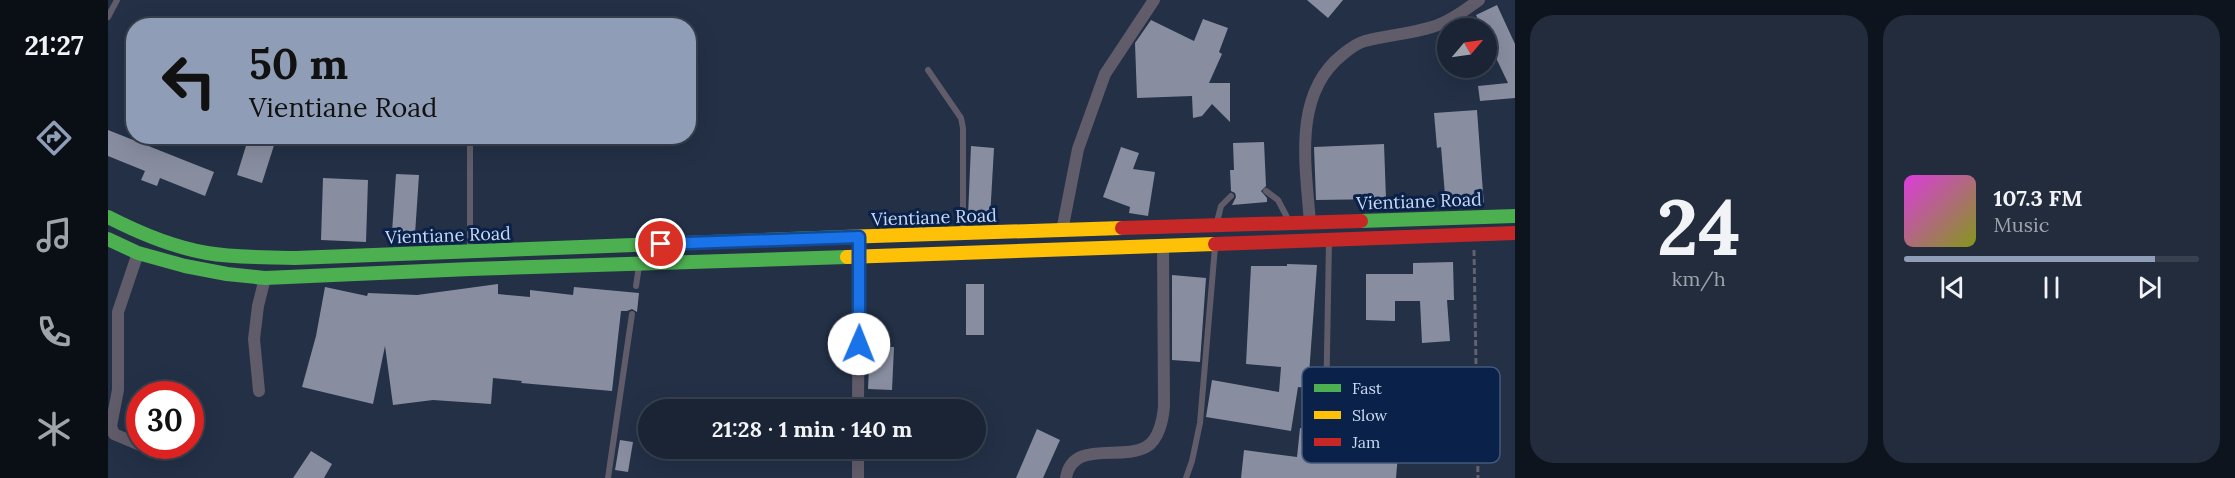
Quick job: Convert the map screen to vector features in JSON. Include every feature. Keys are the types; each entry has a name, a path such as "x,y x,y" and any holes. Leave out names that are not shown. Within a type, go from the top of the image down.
{"main road":[{"name":"Vientiane Road","path":"108,218 125,227 176,245 222,255 295,258 1515,216"},
{"path":"108,240 138,253 185,266 226,274 265,278 1515,233"}],"street":[{"path":"1062,231 1078,149 1105,74 1154,0"},
{"path":"1310,223 1305,153 1307,123 1313,94 1323,74 1333,63 1362,42 1433,27 1479,0"},
{"path":"858,399 859,237"},
{"path":"1066,478 1070,464 1075,459 1093,454 1145,448 1159,429 1164,406 1163,245"},
{"path":"126,439 114,434 111,426 118,390 118,312 138,253"},
{"path":"259,392 254,339 265,278"},
{"path":"858,459 858,478"}],"lane":[{"path":"108,17 117,0"},
{"path":"928,70 961,118 963,128 963,234"},
{"path":"470,144 470,253"},
{"path":"1266,192 1278,200 1290,223"},
{"path":"1216,225 1221,206 1231,196"},
{"path":"1327,367 1329,241"},
{"path":"1186,478 1200,423 1215,244"},
{"path":"636,286 639,265"},
{"path":"608,478 632,314"}],"path":[{"path":"1474,234 1476,367"},
{"path":"1478,463 1478,478"}],"building":[{"path":"1307,0 1343,0 1328,18"},
{"path":"1497,5 1515,44 1515,98 1480,101 1478,86 1508,83 1497,60 1497,18 1477,18 1476,15"},
{"path":"1203,19 1228,28 1219,52 1222,54 1209,83 1230,83 1230,122 1212,104 1202,116 1193,118 1192,96 1137,98 1135,43 1151,20 1194,41"},
{"path":"1477,110 1484,206 1446,207 1441,147 1437,148 1434,113"},
{"path":"108,130 126,137 126,144 143,144 214,172 205,196 160,178 157,186 141,180 145,171 108,156"},
{"path":"1264,142 1266,186 1261,191 1267,198 1267,202 1232,205 1236,197 1231,191 1230,170 1234,170 1233,143"},
{"path":"247,144 274,144 262,183 237,175"},
{"path":"1384,144 1386,199 1316,200 1314,147"},
{"path":"971,146 994,148 990,218 968,216"},
{"path":"1121,147 1139,153 1133,169 1155,172 1148,216 1129,213 1130,207 1103,197"},
{"path":"396,174 419,175 415,234 392,232"},
{"path":"323,178 368,180 366,242 321,240"},
{"path":"1453,262 1454,300 1447,300 1450,341 1422,343 1420,301 1395,301 1395,321 1366,320 1366,274 1413,274 1413,263"},
{"path":"1287,264 1317,265 1310,367 1302,367 1302,387 1298,387 1291,431 1206,417 1212,380 1279,392 1281,367 1246,364 1251,266 1287,266"},
{"path":"1172,275 1206,278 1200,362 1172,360"},
{"path":"498,284 498,294 530,297 530,290 573,295 574,287 639,293 637,312 632,309 621,311 612,391 521,383 522,381 493,378 491,404 433,400 393,405 385,346 373,404 302,387 316,336 325,287 367,296 368,293 417,295"},
{"path":"966,284 984,284 984,335 966,335"},
{"path":"870,346 894,347 892,390 868,389"},
{"path":"1300,428 1302,428 1302,463 1397,463 1396,478 1241,478 1244,450 1297,457"},
{"path":"1037,429 1060,440 1043,478 1016,478"},
{"path":"620,440 633,442 628,472 615,470"},
{"path":"311,451 332,464 324,478 293,478"}],"traffic: fast":[{"path":"1361,221 1515,216"},
{"path":"108,217 144,234 181,247 218,255 251,257 295,258 843,237"},
{"path":"108,239 138,253 185,266 265,278 847,257"}],"traffic: slow":[{"path":"843,237 1122,228"},
{"path":"847,257 1215,244"}],"traffic: jam":[{"path":"1122,228 1361,221"},
{"path":"1215,244 1515,233"}],"route":[{"path":"661,244 859,237 859,344"}]}
